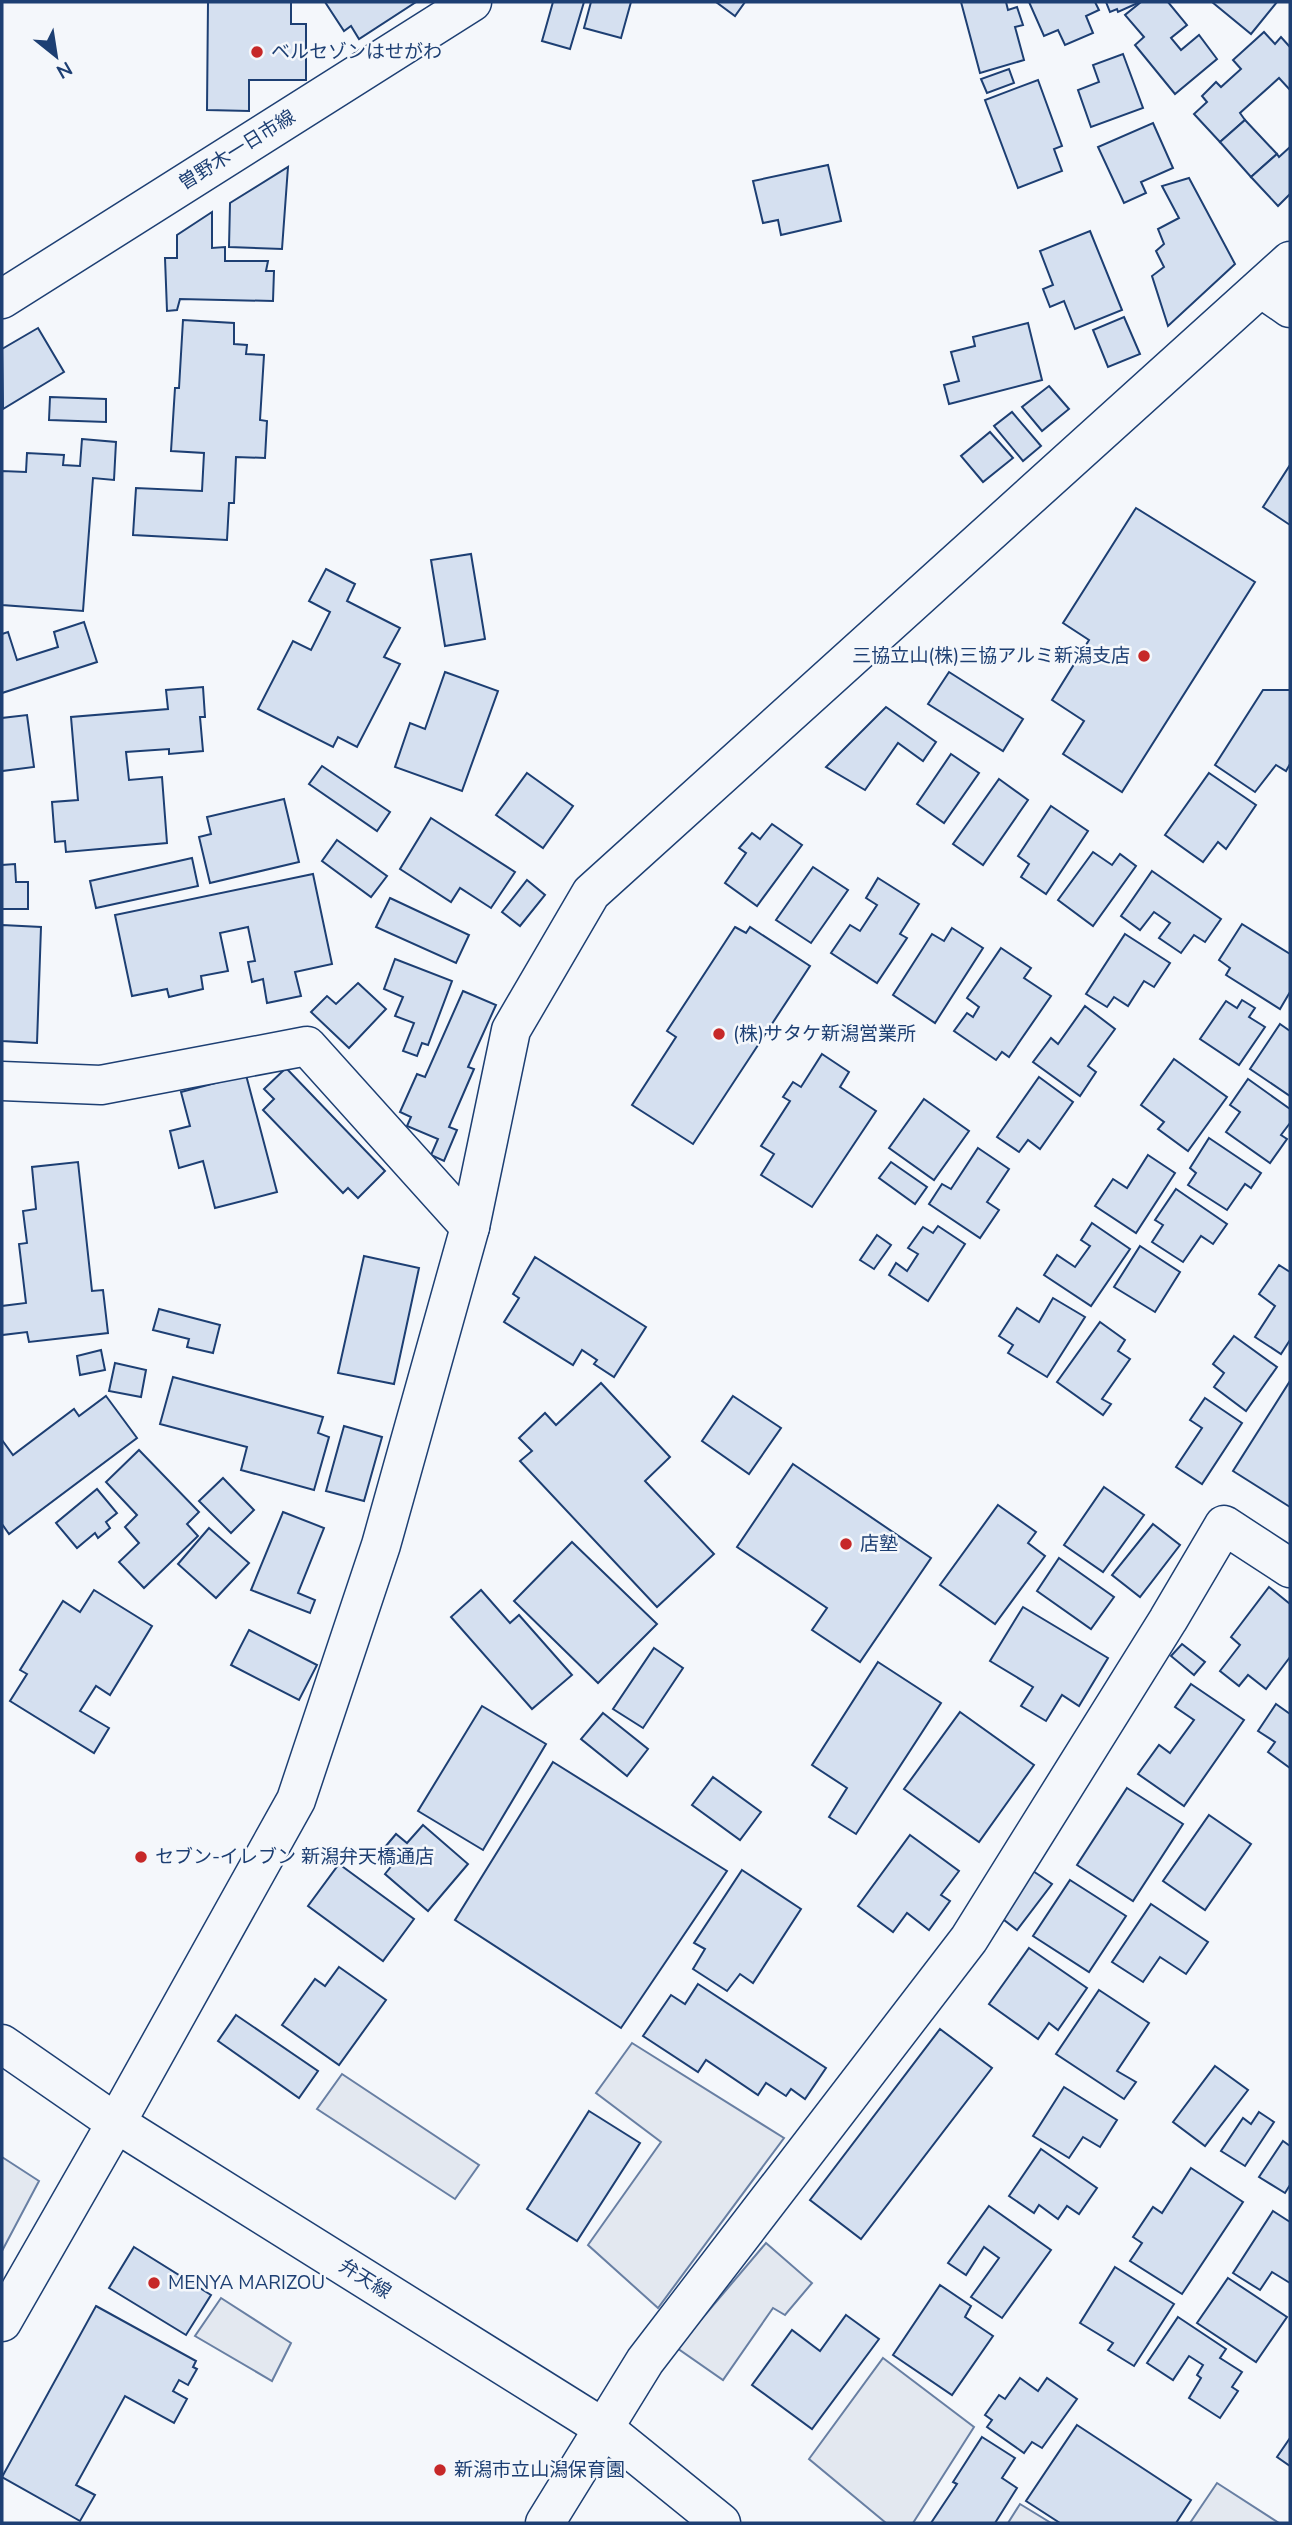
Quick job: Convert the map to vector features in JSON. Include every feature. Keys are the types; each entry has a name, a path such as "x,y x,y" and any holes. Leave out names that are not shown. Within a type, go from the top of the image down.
{"street":[{"name":"曽野木一日市線","path":"2,299 472,2"},
{"path":"2,2322 296,1800 381,1545 470,1227 511,1030 591,893 1276,298 1290,261"},
{"path":"2,1081 102,1085 307,1046 470,1227"},
{"path":"545,2523 645,2361 969,1939 1168,1620 1224,1525 1290,1568"},
{"name":"弁天線","path":"2,2045 116,2123 605,2429 721,2523"}],"shaded area":[{"path":"632,2043 784,2138 658,2308 588,2245 661,2142 596,2093"},
{"path":"342,2074 479,2165 455,2199 317,2109"},
{"path":"2,2157 39,2181 2,2251"},
{"path":"766,2243 812,2283 785,2315 773,2308 723,2380 677,2348"},
{"path":"221,2298 291,2343 272,2381 195,2336"},
{"path":"883,2358 974,2427 913,2523 886,2523 809,2459"},
{"path":"1217,2483 1279,2523 1190,2523"},
{"path":"1020,2504 1051,2523 1008,2523"}],"building":[{"name":"ベルセゾンはせがわ","path":"208,2 291,2 291,24 306,24 306,80 249,80 249,111 207,110"},
{"path":"325,2 416,2 359,39 351,26 344,31"},
{"path":"553,2 584,2 570,49 542,41"},
{"path":"591,2 631,2 621,38 584,28"},
{"path":"716,2 745,2 735,16"},
{"path":"961,2 1006,2 1008,10 1017,7 1023,25 1015,27 1024,60 980,73"},
{"path":"1029,2 1095,2 1099,10 1086,16 1093,33 1065,45 1058,30 1044,36"},
{"path":"1106,2 1140,2 1118,12 1117,9 1110,12"},
{"path":"1141,2 1168,2 1187,25 1171,38 1181,50 1199,35 1217,59 1175,94 1135,45 1144,37 1125,15"},
{"path":"1212,2 1277,2 1251,34"},
{"path":"1264,32 1275,44 1281,37 1290,45 1290,90 1279,78 1240,113 1245,120 1220,142 1194,114 1207,102 1202,96 1216,82 1221,87 1241,69 1233,60"},
{"path":"1123,54 1143,108 1091,127 1078,90 1099,82 1093,65"},
{"path":"1009,69 1014,83 987,93 981,79"},
{"path":"1038,80 1062,146 1054,149 1062,171 1018,188 985,100"},
{"path":"1245,120 1277,154 1251,177 1220,142"},
{"path":"1153,123 1173,168 1141,182 1146,193 1124,203 1098,147"},
{"path":"1290,147 1290,194 1278,206 1251,177 1277,154 1279,157"},
{"path":"828,165 841,221 781,235 778,220 763,223 753,181"},
{"path":"288,167 282,249 229,247 230,203"},
{"path":"1189,178 1235,264 1168,326 1152,276 1164,267 1156,251 1164,244 1158,229 1179,218 1162,186"},
{"path":"212,212 212,248 225,247 225,261 268,261 266,271 274,271 273,301 180,299 177,310 167,311 165,258 177,258 177,235"},
{"path":"1090,231 1122,310 1075,329 1064,301 1050,307 1043,289 1053,285 1040,251"},
{"path":"1124,317 1140,354 1108,367 1093,330"},
{"path":"183,320 234,323 234,344 247,345 246,354 264,355 260,420 267,421 265,458 236,457 234,503 229,503 227,540 133,535 136,488 202,491 204,453 171,451 175,388 179,388"},
{"path":"1028,323 1042,380 949,404 944,385 959,381 951,352 975,346 973,337"},
{"path":"38,328 64,372 3,409 2,349"},
{"path":"1049,386 1069,409 1042,431 1022,407"},
{"path":"50,397 106,399 106,422 49,420"},
{"path":"1012,412 1041,446 1023,461 994,426"},
{"path":"990,432 1013,458 983,482 961,456"},
{"path":"82,439 116,442 114,480 93,478 83,611 2,605 2,471 26,472 27,453 64,455 63,465 80,466"},
{"path":"1290,465 1290,525 1263,507"},
{"name":"三協立山(株)三協アルミ新潟支店","path":"1136,508 1255,582 1122,792 1063,754 1084,721 1052,700 1089,640 1063,623"},
{"path":"471,554 485,639 445,646 431,560"},
{"path":"326,569 355,584 347,601 400,628 384,657 400,664 357,747 338,737 333,747 258,709 293,641 311,650 330,612 309,601"},
{"path":"84,622 97,662 2,693 2,634 8,632 17,660 58,647 54,632"},
{"path":"445,672 498,691 462,791 395,767 410,723 425,729"},
{"path":"949,672 1023,719 1003,751 928,704"},
{"path":"203,687 205,717 200,717 203,751 169,754 169,749 126,752 129,780 162,777 167,843 66,852 65,841 55,842 52,802 78,800 71,717 168,709 166,690"},
{"path":"1263,690 1290,690 1290,764 1286,771 1276,765 1255,792 1215,765"},
{"path":"886,707 936,742 923,761 898,743 865,790 826,767"},
{"path":"27,715 34,767 2,771 2,718"},
{"path":"951,754 979,773 944,823 917,804"},
{"path":"322,766 390,812 377,831 309,784"},
{"path":"527,773 573,806 543,848 496,815"},
{"path":"1209,773 1256,805 1226,849 1218,842 1203,862 1165,835"},
{"path":"999,779 1028,800 983,865 953,844"},
{"path":"284,799 299,862 210,883 199,837 211,834 207,817"},
{"path":"1051,806 1088,831 1046,894 1021,877 1029,864 1018,856"},
{"path":"431,818 515,872 491,908 460,888 451,902 400,869"},
{"path":"772,824 802,845 757,906 725,883 746,853 739,848 752,833 760,839"},
{"path":"337,840 387,876 371,897 322,861"},
{"path":"1093,852 1112,865 1120,854 1136,866 1093,926 1058,900"},
{"path":"192,858 198,886 96,908 90,881"},
{"path":"15,864 16,882 28,882 28,909 2,909 2,865"},
{"path":"813,867 848,890 811,943 776,920"},
{"path":"1152,871 1221,919 1205,942 1194,935 1181,953 1159,938 1170,923 1154,912 1140,930 1121,916"},
{"path":"313,874 332,964 295,972 301,996 267,1003 263,979 252,982 248,962 255,961 248,927 220,933 228,971 201,976 203,989 169,997 167,989 132,996 115,915"},
{"path":"878,878 919,904 900,934 907,938 877,983 831,953 850,925 860,931 877,905 866,898"},
{"path":"527,880 545,895 520,926 502,912"},
{"path":"390,898 469,935 456,963 376,927"},
{"path":"1242,924 1290,954 1290,992 1280,1009 1226,975 1230,968 1219,960"},
{"path":"2,925 41,927 37,1043 2,1041"},
{"name":"(株)サタケ新潟営業所","path":"735,927 746,933 750,927 810,966 693,1144 632,1105 676,1037 667,1031"},
{"path":"952,928 983,948 935,1023 893,995 932,934 944,941"},
{"path":"1125,934 1170,963 1154,987 1144,981 1128,1006 1114,997 1107,1007 1086,994"},
{"path":"1001,948 1031,968 1024,978 1051,996 1009,1057 1002,1052 996,1060 954,1031 967,1013 973,1017 979,1007 967,998"},
{"path":"395,959 452,981 428,1045 422,1043 417,1056 403,1051 414,1023 395,1016 403,997 384,989"},
{"path":"358,983 386,1009 349,1048 311,1012 327,996 336,1004"},
{"path":"463,991 496,1005 468,1067 474,1069 449,1127 457,1130 444,1161 431,1155 438,1139 407,1126 411,1117 400,1112 417,1074 425,1077"},
{"path":"1242,1000 1255,1008 1249,1017 1265,1027 1239,1065 1200,1039 1226,1001 1237,1008"},
{"path":"1085,1006 1115,1029 1088,1066 1096,1072 1080,1096 1033,1062 1051,1038 1058,1044"},
{"path":"1280,1024 1290,1031 1290,1096 1250,1069"},
{"path":"822,1054 849,1072 840,1087 876,1111 812,1207 761,1175 774,1154 761,1146 790,1101 783,1097 793,1082 801,1087"},
{"path":"1174,1059 1227,1097 1188,1151 1158,1129 1164,1122 1141,1105"},
{"path":"286,1068 385,1171 358,1198 348,1188 343,1193 263,1110 274,1099 264,1089"},
{"path":"246,1075 277,1192 215,1208 203,1161 179,1168 170,1131 190,1126 181,1092"},
{"path":"1039,1077 1073,1102 1040,1149 1028,1140 1019,1152 997,1137"},
{"path":"1248,1079 1290,1109 1290,1123 1281,1135 1287,1139 1270,1163 1226,1132 1240,1112 1230,1105"},
{"path":"924,1099 969,1131 934,1180 889,1148"},
{"path":"1209,1138 1261,1173 1251,1188 1245,1184 1227,1210 1188,1185 1196,1173 1190,1168"},
{"path":"978,1148 1009,1169 987,1202 999,1210 980,1238 929,1204 942,1184 951,1189"},
{"path":"1148,1155 1175,1173 1136,1233 1095,1206 1113,1179 1127,1188"},
{"path":"78,1162 92,1291 103,1290 108,1333 29,1342 27,1332 2,1335 2,1306 26,1303 19,1244 27,1243 23,1211 36,1209 32,1167"},
{"path":"891,1162 927,1187 915,1204 879,1178"},
{"path":"1176,1189 1227,1224 1213,1244 1201,1236 1183,1262 1152,1242 1163,1225 1155,1220"},
{"path":"1092,1223 1130,1249 1091,1306 1044,1275 1057,1255 1075,1267 1090,1246 1081,1240"},
{"path":"938,1226 965,1244 928,1301 889,1275 896,1263 907,1271 918,1254 908,1248 923,1227 933,1233"},
{"path":"877,1235 891,1245 874,1269 860,1260"},
{"path":"1140,1246 1180,1272 1155,1312 1114,1287"},
{"path":"364,1256 419,1268 394,1384 338,1373"},
{"path":"535,1257 646,1327 614,1377 594,1364 597,1360 582,1350 573,1365 504,1322 519,1298 513,1294"},
{"path":"1279,1265 1290,1272 1290,1340 1281,1354 1255,1337 1275,1306 1259,1294"},
{"path":"1053,1298 1085,1317 1047,1377 1008,1353 1013,1345 999,1336 1017,1308 1039,1322"},
{"path":"159,1309 220,1325 213,1353 187,1347 189,1339 153,1330"},
{"path":"1100,1322 1125,1340 1118,1351 1130,1359 1102,1399 1111,1404 1103,1415 1057,1382"},
{"path":"1234,1336 1277,1367 1246,1411 1214,1387 1224,1373 1213,1364"},
{"path":"101,1350 105,1370 80,1375 77,1356"},
{"path":"115,1363 146,1370 141,1397 109,1391"},
{"path":"173,1377 323,1417 318,1433 329,1437 314,1490 241,1470 247,1447 160,1424"},
{"path":"1290,1381 1290,1507 1233,1471"},
{"path":"601,1383 670,1457 645,1481 714,1554 657,1607 520,1461 532,1451 519,1438 545,1413 556,1425"},
{"path":"106,1396 137,1438 9,1534 2,1524 2,1440 13,1455 74,1409 79,1416"},
{"path":"733,1396 781,1428 749,1474 702,1441"},
{"path":"1205,1398 1242,1423 1202,1484 1176,1467 1202,1428 1190,1420"},
{"path":"344,1426 382,1437 364,1501 326,1491"},
{"path":"139,1450 199,1512 187,1524 198,1536 144,1588 119,1562 139,1543 125,1527 137,1515 106,1482"},
{"path":"793,1464 931,1558 860,1662 812,1630 827,1608 737,1547"},
{"path":"223,1478 254,1510 231,1533 199,1501"},
{"path":"1104,1487 1144,1515 1103,1572 1064,1545"},
{"path":"97,1489 117,1513 106,1522 110,1528 98,1538 95,1533 77,1548 56,1523"},
{"path":"998,1505 1036,1532 1028,1543 1045,1556 995,1624 940,1585"},
{"path":"283,1512 324,1528 298,1593 315,1600 310,1613 251,1590"},
{"path":"1153,1524 1180,1545 1140,1597 1112,1575"},
{"path":"209,1528 249,1563 216,1598 178,1564"},
{"path":"572,1542 657,1624 598,1683 514,1601"},
{"path":"1059,1558 1114,1597 1091,1629 1037,1591"},
{"path":"1269,1587 1290,1604 1290,1657 1266,1689 1248,1675 1239,1686 1220,1671 1240,1645 1231,1637"},
{"path":"94,1590 152,1626 110,1695 96,1686 80,1711 109,1728 94,1753 10,1701 27,1674 20,1670 63,1601 80,1612"},
{"path":"481,1590 510,1623 519,1615 572,1675 532,1709 451,1617"},
{"path":"1023,1607 1108,1658 1079,1706 1062,1695 1046,1721 1021,1706 1033,1687 990,1661"},
{"path":"249,1630 317,1665 299,1700 231,1665"},
{"path":"1182,1644 1205,1662 1194,1675 1171,1656"},
{"path":"654,1648 683,1668 643,1728 613,1709"},
{"path":"878,1662 941,1703 856,1834 829,1817 847,1788 812,1765"},
{"path":"1191,1684 1244,1720 1184,1806 1138,1774 1159,1745 1170,1753 1194,1720 1175,1707"},
{"path":"1276,1704 1290,1714 1290,1768 1268,1752 1275,1742 1258,1731"},
{"path":"482,1706 546,1744 483,1850 418,1811"},
{"path":"960,1712 1034,1765 979,1842 904,1789"},
{"path":"603,1713 648,1749 627,1776 581,1739"},
{"path":"553,1762 727,1871 621,2028 455,1920"},
{"path":"713,1777 761,1812 740,1840 692,1805"},
{"path":"1127,1788 1183,1824 1133,1901 1077,1865"},
{"path":"1209,1815 1251,1844 1205,1910 1163,1881"},
{"path":"423,1825 468,1864 428,1911 385,1874 393,1864 380,1853 396,1834 407,1843"},
{"path":"910,1835 959,1871 941,1895 950,1901 929,1930 907,1913 893,1932 858,1906"},
{"path":"339,1864 414,1919 383,1961 308,1906"},
{"path":"742,1870 801,1909 753,1983 740,1974 727,1991 693,1969 705,1949 694,1943"},
{"path":"1033,1871 1052,1884 1017,1930 999,1916"},
{"path":"1070,1880 1126,1916 1089,1972 1033,1936"},
{"path":"1151,1904 1208,1942 1186,1974 1160,1957 1143,1982 1112,1962"},
{"path":"1029,1948 1087,1988 1058,2030 1049,2023 1038,2039 989,2004"},
{"path":"339,1967 386,2000 339,2065 282,2025 315,1979 325,1986"},
{"path":"698,1984 826,2068 805,2099 791,2089 786,2096 766,2083 758,2095 706,2060 698,2072 643,2036 671,1995 685,2004"},
{"path":"1099,1990 1149,2023 1117,2071 1136,2082 1124,2099 1056,2054"},
{"path":"236,2015 318,2071 299,2098 218,2041"},
{"path":"940,2029 992,2068 861,2239 810,2200"},
{"path":"1215,2066 1248,2090 1205,2146 1173,2122"},
{"path":"1064,2087 1117,2120 1100,2147 1083,2137 1069,2158 1033,2136"},
{"path":"589,2111 640,2143 577,2241 527,2209"},
{"path":"1259,2112 1274,2122 1245,2166 1221,2151 1243,2118 1251,2124"},
{"path":"1283,2141 1290,2146 1290,2185 1285,2193 1259,2177"},
{"path":"1041,2149 1097,2188 1079,2214 1067,2206 1058,2219 1039,2205 1034,2213 1009,2196"},
{"path":"1191,2168 1243,2202 1182,2294 1130,2261 1142,2243 1133,2237 1153,2207 1162,2213"},
{"path":"989,2206 1051,2250 1002,2318 971,2297 999,2258 984,2247 966,2275 948,2263"},
{"path":"1273,2211 1290,2222 1290,2283 1272,2272 1260,2290 1233,2273"},
{"path":"134,2247 211,2295 186,2335 109,2288"},
{"path":"1115,2267 1174,2304 1134,2366 1108,2350 1113,2343 1080,2323"},
{"path":"1228,2278 1287,2317 1256,2362 1197,2323"},
{"path":"940,2285 971,2306 965,2317 993,2336 952,2395 893,2355"},
{"path":"96,2306 196,2361 193,2367 197,2369 188,2385 179,2380 173,2391 187,2399 174,2423 125,2396 76,2485 95,2495 80,2521 2,2477"},
{"path":"846,2315 879,2339 812,2429 752,2385 792,2330 820,2351"},
{"path":"1178,2317 1226,2349 1220,2358 1242,2372 1232,2387 1238,2391 1220,2418 1189,2398 1201,2378 1197,2375 1203,2365 1189,2356 1173,2380 1147,2363"},
{"path":"1020,2378 1038,2391 1047,2378 1077,2399 1042,2448 1032,2442 1024,2453 987,2427 992,2420 985,2415 999,2395 1005,2399"},
{"path":"1077,2425 1191,2500 1176,2523 1060,2523 1026,2501"},
{"path":"982,2437 1015,2458 1002,2478 1017,2488 995,2523 931,2523 957,2484 953,2482"},
{"path":"1290,2438 1290,2466 1277,2457"}],"place":[{"name":"ベルセゾンはせがわ","path":"257,52"},
{"name":"三協立山(株)三協アルミ新潟支店","path":"1144,656"},
{"name":"(株)サタケ新潟営業所","path":"719,1034"},
{"name":"店塾","path":"846,1544"},
{"name":"セブン-イレブン 新潟弁天橋通店","path":"141,1857"},
{"name":"MENYA MARIZOU","path":"154,2283"},
{"name":"新潟市立山潟保育園","path":"440,2470"}]}
